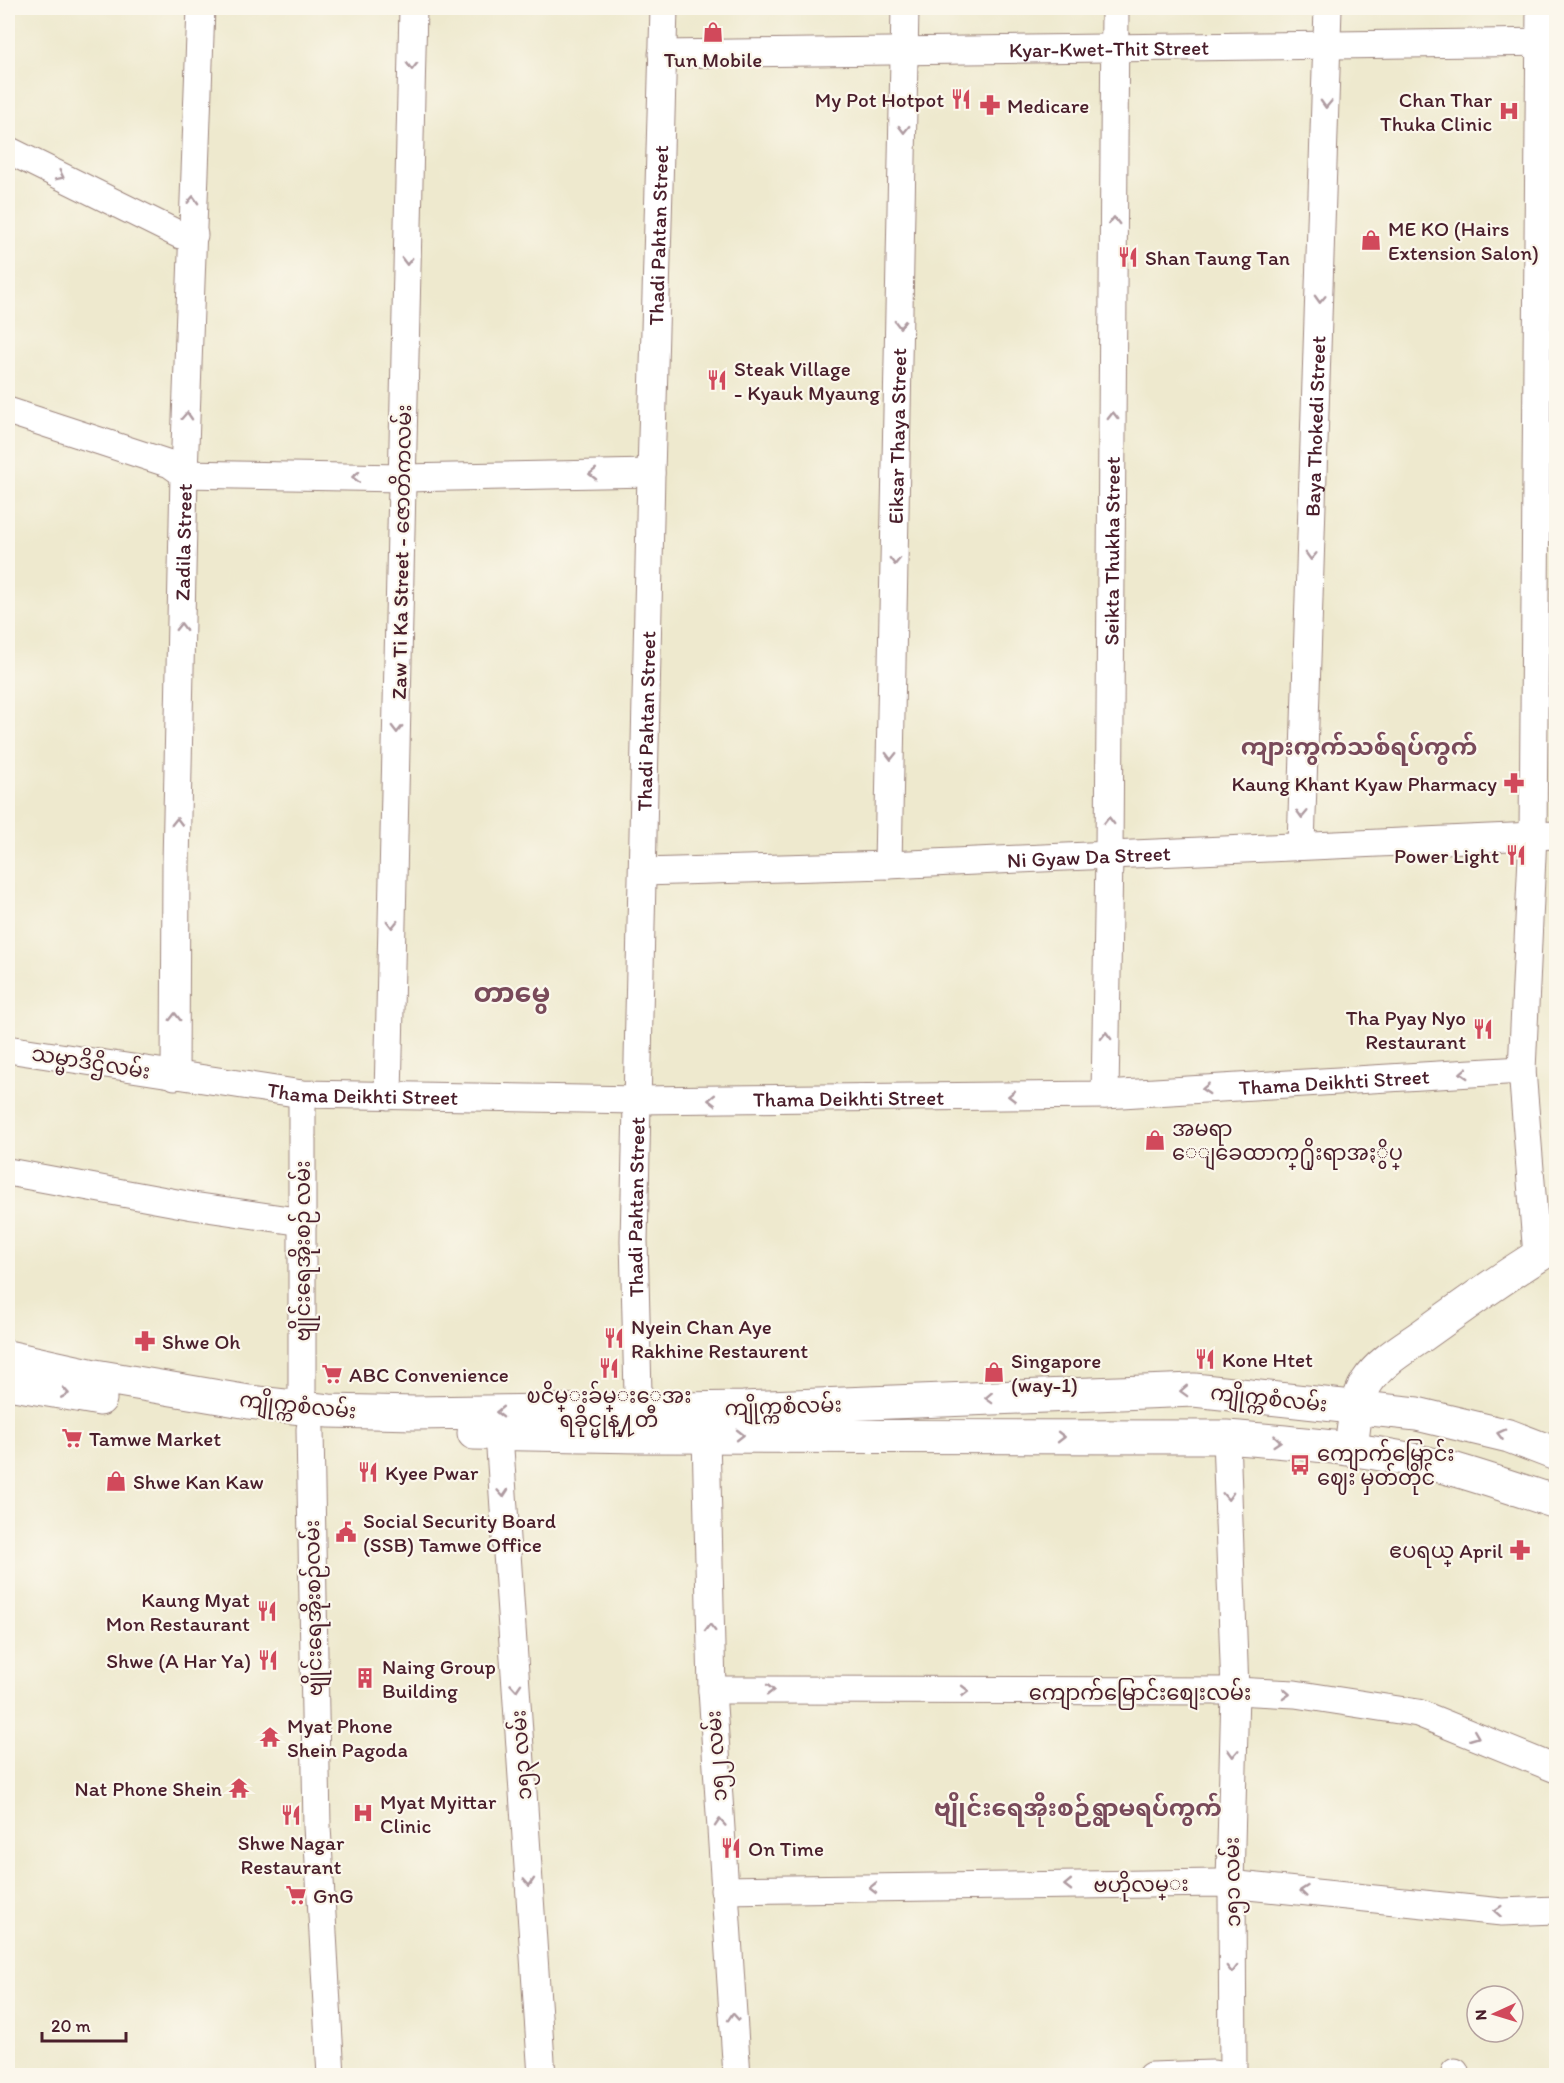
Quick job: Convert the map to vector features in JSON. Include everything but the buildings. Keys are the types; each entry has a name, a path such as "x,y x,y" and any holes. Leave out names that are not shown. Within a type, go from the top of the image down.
{"main road":[{"path":"1351,1449 1357,1407 1366,1384 1378,1368 1547,1251"},
{"name":"ကျိုက္ကစံလမ်း","path":"8,1357 106,1378 249,1402 306,1419 499,1434 639,1423 743,1408 1194,1390 1417,1414 1509,1436 1557,1454"},
{"name":"ကျိုက္ကစံလမ်း","path":"8,1383 209,1418 283,1428 329,1411 639,1423 706,1435 1226,1437 1351,1449 1455,1470 1557,1502"}],"street":[{"name":"Zadila Street","path":"175,1076 176,854 184,474 201,8"},
{"name":"Zaw Ti Ka Street - ဇောတိကလမ်း","path":"388,1096 413,8"},
{"name":"Thadi Pahtan Street","path":"639,1423 634,1241 664,8"},
{"name":"Eiksar Thaya Street","path":"888,865 906,51 905,8"},
{"name":"Seikta Thukha Street","path":"1105,1095 1115,8"},
{"name":"Baya Thokedi Street","path":"1301,846 1328,8"},
{"path":"1540,8 1548,42 1545,835 1522,1070 1547,1251"},
{"name":"Kyar-Kwet-Thit Street","path":"662,54 1548,42"},
{"path":"8,150 180,235 194,235"},
{"path":"8,411 170,464 184,474 402,478 651,473"},
{"name":"Ni Gyaw Da Street","path":"643,872 888,865 1545,835"},
{"name":"သမ္မာဒိဌိလမ်း","path":"8,1049 175,1076"},
{"name":"Thama Deikhti Street","path":"175,1076 302,1094 637,1100 1105,1095 1522,1070"},
{"name":"ဗျိုင်းရေအိုးစဉ် လမ်း","path":"302,1094 306,1419"},
{"path":"8,1172 193,1206 303,1222"},
{"name":"ဗျိုင်းရေအိုးစဉ်လမ်း","path":"306,1419 317,1826 331,2076"},
{"name":"၁၅၃ လမ်း","path":"499,1434 542,2076"},
{"name":"၁၅၂ လမ်း","path":"706,1435 712,1690 737,2076"},
{"name":"၁၅၁ လမ်း","path":"1226,1437 1235,1691 1230,1883 1232,1895 1233,2076"},
{"name":"ကျောက်မြောင်းစျေးလမ်း","path":"712,1690 1235,1691 1295,1694 1418,1713 1557,1768"},
{"name":"ဗဟိုလမ္း","path":"724,1890 1230,1883 1502,1912 1557,1910"},
{"path":"1151,2076 1213,2074 1223,2076"}],"place":[{"name":"Tun Mobile","path":"713,32"},
{"name":"My Pot Hotpot","path":"961,99"},
{"name":"Medicare","path":"990,105"},
{"name":"Chan Thar Thuka Clinic","path":"1509,111"},
{"name":"ME KO (Hairs Extension Salon)","path":"1371,240"},
{"name":"Shan Taung Tan","path":"1128,257"},
{"name":"Steak Village - Kyauk Myaung","path":"717,380"},
{"name":"Kaung Khant Kyaw Pharmacy","path":"1514,783"},
{"name":"Power Light","path":"1516,855"},
{"name":"Tha Pyay Nyo Restaurant","path":"1483,1029"},
{"name":"အမရာ ေျခေထာက္႐ိုးရာအႏွိပ္","path":"1155,1140"},
{"name":"Nyein Chan Aye Rakhine Restaurent","path":"614,1338"},
{"name":"Shwe Oh","path":"145,1341"},
{"name":"Kone Htet","path":"1205,1359"},
{"name":"ၿငိမ္းခ်မ္းေအး ရခိုင္မုန္႔တီ","path":"609,1368"},
{"name":"Singapore (way-1)","path":"994,1372"},
{"name":"ABC Convenience","path":"332,1374"},
{"name":"Tamwe Market","path":"72,1438"},
{"name":"ကျောက်မြောင်း ဈေး မှတ်တိုင်","path":"1300,1465"},
{"name":"Kyee Pwar","path":"368,1472"},
{"name":"Shwe Kan Kaw","path":"116,1481"},
{"name":"Social Security Board (SSB) Tamwe Office","path":"346,1532"},
{"name":"ဧပရယ္ April","path":"1520,1550"},
{"name":"Kaung Myat Mon Restaurant","path":"267,1611"},
{"name":"Shwe (A Har Ya)","path":"268,1660"},
{"name":"Naing Group Building","path":"365,1678"},
{"name":"Myat Phone Shein Pagoda","path":"270,1737"},
{"name":"Nat Phone Shein","path":"239,1788"},
{"name":"Myat Myittar Clinic","path":"363,1813"},
{"name":"Shwe Nagar Restaurant","path":"291,1815"},
{"name":"On Time","path":"731,1848"},
{"name":"GnG","path":"296,1895"}],"district":[{"name":"ကျားကွက်သစ်ရပ်ကွက်","path":"1359,746"},
{"name":"တာမွေ","path":"512,992"},
{"name":"ဗျိုင်းရေအိုးစဉ်ရွာမရပ်ကွက်","path":"1078,1807"}]}
